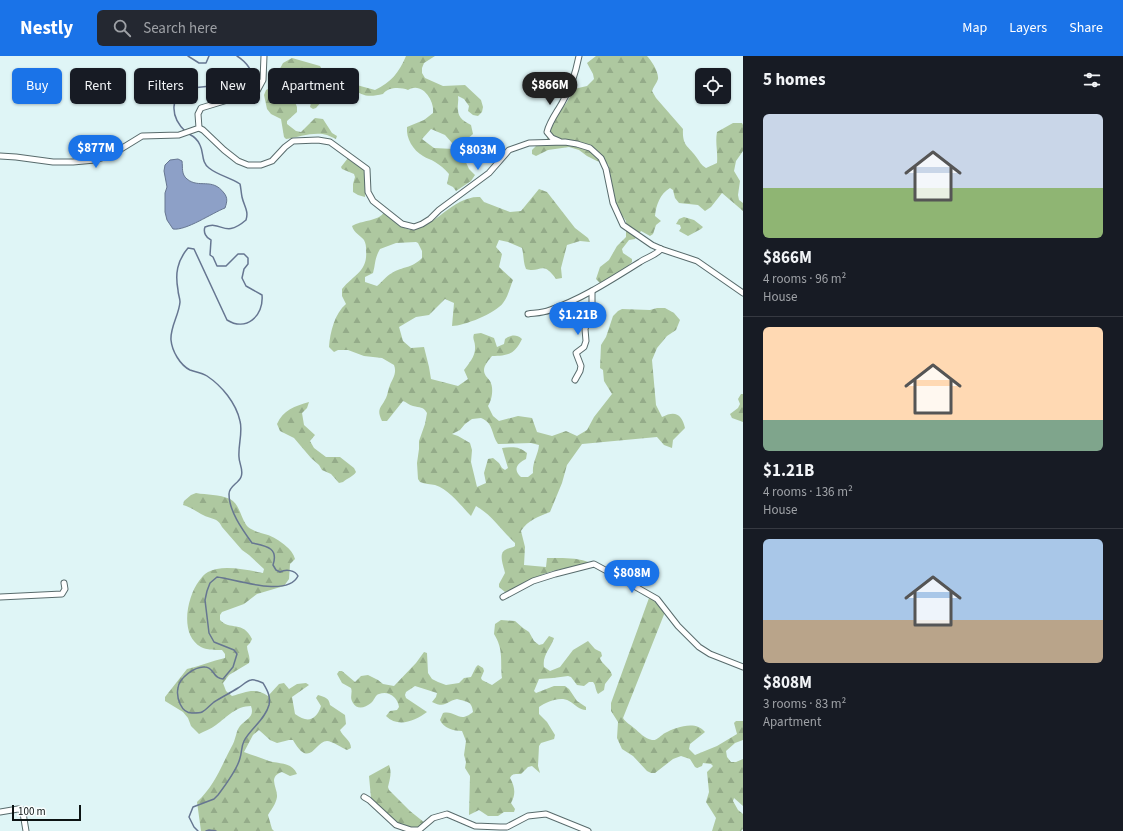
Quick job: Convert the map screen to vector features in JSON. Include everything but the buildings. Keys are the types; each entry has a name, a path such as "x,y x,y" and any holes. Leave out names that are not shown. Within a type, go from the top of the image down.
{"street":[{"path":"196,128 198,114 202,108 257,91 263,80 264,56"},
{"path":"560,142 552,138 547,132 549,124 564,100 577,68 579,56"},
{"path":"0,156 53,162 95,160 110,155 142,136 184,134 196,128 203,130 234,158 248,165 261,165 272,161 285,146 292,141 318,140 330,142 367,169 368,192 373,201 402,224 414,227 430,219 439,210 489,173 509,150 529,143 560,142 577,144 590,148 601,158 606,169 613,203 620,222 623,225 645,241 661,249 697,261 743,293"},
{"path":"528,314 551,310 592,292 644,259 657,253 661,249"},
{"path":"575,380 580,371 581,364 576,353 584,347 586,341 586,328 592,308 592,292"},
{"path":"503,597 533,581 594,564 657,600 682,631 699,647 710,654 743,666"},
{"path":"0,597 62,594 65,589 64,583"},
{"path":"364,798 369,800 396,825 411,830 419,830 433,818 447,814 475,826 500,827 507,827 528,816 541,814 550,815 588,831"},
{"path":"0,812 18,809 22,810 24,813 26,831"}],"green space":[{"path":"406,56 435,56 424,63 422,73 425,78 443,86 465,85 481,100 483,107 482,112 478,116 473,115 468,111 469,106 464,99 458,96 458,113 464,121 471,125 473,134 468,138 453,144 445,135 431,129 422,139 434,148 454,149 464,158 469,169 475,175 471,181 456,191 453,187 447,184 449,174 439,164 419,154 409,140 407,127 424,120 433,113 430,98 423,90 418,88 408,90 398,88 388,90 383,94 374,96 363,95 359,92 359,86 375,90 381,87 394,76"},
{"path":"596,56 647,56 651,60 658,76 652,91 656,98 683,129 685,143 706,168 717,163 717,132 733,123 742,123 743,125 743,151 736,161 734,171 740,181 738,195 739,200 743,203 743,211 722,193 711,207 705,211 698,205 679,203 675,198 673,190 670,188 661,197 656,208 655,216 661,221 656,225 653,234 650,236 641,231 635,239 629,240 622,249 623,253 632,259 632,262 625,269 600,283 596,279 600,267 609,260 617,246 626,237 626,221 619,211 614,197 608,164 597,161 579,150 569,147 548,150 536,156 532,154 532,150 537,145 543,145 550,134 550,129 556,117 574,89 587,86 594,79 587,63"},
{"path":"292,58 320,66 321,68 280,68 283,63"},
{"path":"268,89 268,104 296,104 297,112 287,121 287,124 296,131 301,132 315,118 323,119 332,133 337,136 336,139 327,135 317,134 286,139 284,137 281,119 271,114 267,109 264,95"},
{"path":"311,104 319,104 313,109 310,107"},
{"path":"348,158 365,171 365,197 353,192 354,174 342,169 341,167"},
{"path":"539,189 547,192 575,228 588,238 590,242 580,241 567,245 561,268 562,278 556,279 544,268 535,270 526,269 522,248 499,240 496,247 502,254 499,267 513,280 506,298 499,307 479,318 464,324 452,326 454,303 445,299 429,315 416,317 399,327 403,341 411,348 424,347 431,379 458,386 468,379 464,370 472,359 475,350 474,334 481,333 494,338 497,347 504,344 505,339 511,336 518,336 522,339 514,351 507,355 492,356 484,368 486,376 492,387 488,406 493,416 499,421 518,416 532,418 537,432 552,436 566,431 577,436 587,430 594,417 612,394 604,381 603,370 600,368 601,345 606,337 613,316 622,309 650,310 665,308 674,313 680,320 676,330 667,336 657,348 652,360 656,405 662,417 671,414 677,415 682,419 685,428 673,440 672,448 664,445 657,437 582,444 567,465 562,483 550,512 530,521 521,531 525,547 524,565 546,567 547,558 575,559 591,563 545,574 513,590 505,592 499,587 505,573 502,554 505,550 515,546 515,543 492,518 476,506 471,516 446,491 435,485 420,482 418,479 417,463 419,441 425,424 426,411 423,408 412,406 403,401 387,421 382,421 380,417 379,411 387,396 394,375 394,365 382,358 364,356 348,350 338,350 334,352 329,347 334,323 339,312 346,304 342,296 342,289 360,272 365,263 365,241 352,226 375,219 384,212 404,228 415,229 424,226 460,202 470,198 480,197 484,202 510,212 521,211","holes":["416,242 422,251 422,258 418,262 390,274 377,286 365,282 365,277 373,273 380,249 396,243","481,418 490,426 498,444 531,443 539,445 533,466 533,473 528,477 521,477 517,471 517,466 526,459 527,453 518,448 502,448 508,468 505,470 493,458 488,459 484,473 486,483 477,487 471,462 472,450 470,443 452,434 460,430 472,419"]},
{"path":"684,217 694,220 703,227 688,236 679,231 681,228 680,225 676,224 679,219"},
{"path":"741,394 743,394 743,422 732,418 730,414 738,408 740,404 738,399"},
{"path":"309,402 307,408 302,413 304,425 315,435 310,441 314,448 326,457 340,457 354,468 356,472 343,482 339,483 331,474 322,470 294,438 280,431 277,424 286,412 294,407"},
{"path":"196,493 217,495 226,497 233,501 248,527 268,535 280,542 288,548 294,555 295,559 290,564 289,579 284,586 257,594 244,604 222,612 220,615 220,620 224,623 245,630 252,639 247,646 250,659 249,663 229,675 223,683 226,691 232,696 255,691 268,696 279,684 284,683 289,689 297,684 306,683 309,685 292,697 295,714 303,719 311,719 317,715 321,706 316,698 318,695 326,698 330,705 345,715 346,724 340,730 351,745 351,748 347,750 327,741 323,742 308,754 299,749 293,740 277,743 270,740 259,730 253,735 244,752 269,761 289,765 297,774 290,776 282,772 275,777 274,783 277,797 275,804 268,815 274,831 201,831 197,802 204,795 218,774 240,726 252,713 251,706 246,706 236,710 214,726 199,734 191,726 188,718 183,712 165,701 165,697 187,669 225,658 225,654 222,650 201,647 194,641 190,634 187,616 191,596 200,580 208,572 220,568 235,568 263,573 264,569 242,550 218,521 204,516 183,505 184,501"},
{"path":"649,598 656,601 665,612 623,718 642,735 652,740 656,740 665,733 680,727 691,725 701,728 705,732 690,744 689,749 695,755 717,746 737,734 734,723 736,721 743,721 743,740 735,743 726,751 727,757 731,762 736,762 743,759 743,806 734,798 733,801 738,810 743,814 743,829 741,831 712,831 716,818 706,802 709,792 707,772 713,766 711,764 703,763 702,766 697,768 690,759 681,756 673,759 655,773 651,773 647,771 633,756 622,749 617,738 618,722 611,711 611,703"},
{"path":"501,620 515,621 529,632 534,641 539,645 543,644 549,636 554,638 544,659 544,667 550,671 560,667 573,650 588,641 595,649 601,652 602,656 600,658 610,670 612,675 605,684 604,690 598,694 593,682 589,682 584,686 577,685 571,677 568,676 539,679 534,691 536,693 554,686 565,686 569,689 577,701 586,707 586,710 562,699 558,699 539,707 539,714 547,722 555,735 554,739 541,743 539,746 538,766 540,773 532,766 528,767 521,774 514,774 511,776 510,778 513,784 514,797 511,803 515,809 514,812 504,812 498,816 488,816 479,810 469,815 470,776 465,768 466,762 464,755 466,741 462,731 449,728 441,723 440,720 443,713 451,713 461,717 468,715 473,712 470,704 457,699 440,705 432,702 437,693 415,686 406,692 406,698 427,712 406,722 396,722 386,716 390,711 397,710 399,707 395,698 389,694 383,693 376,696 369,705 361,708 357,707 352,701 351,688 342,683 337,674 339,671 342,671 355,682 361,676 368,675 383,684 394,686 416,663 424,652 427,653 428,673 432,679 438,682 446,685 459,683 464,678 471,677 478,665 483,668 484,671 481,678 482,680 492,685 502,678 500,650 494,634 495,624"},
{"path":"389,765 391,773 388,787 389,790 410,811 425,823 419,828 404,826 397,823 371,798 369,776"}],"water":[{"path":"178,159 182,161 183,173 187,179 196,183 215,185 224,193 227,200 225,208 192,225 173,229 167,220 165,212 165,193 167,187 164,171 165,165 170,160"}],"waterway":[{"path":"188,56 199,63 206,63 209,56"},
{"path":"186,132 177,120 175,113 175,101 179,95 192,88 249,82 252,75 251,71 237,56"},
{"path":"189,134 199,143 206,166 240,184 242,197 247,211 246,220 233,228 228,229 211,225 205,227 205,235 211,240 210,255 213,257 217,266 226,266 238,254 244,254 248,258 248,264 244,269 242,278 246,286 262,295 262,303 257,315 247,323 234,323 227,320 194,249 188,248 181,258 177,273 180,302 172,330 171,340 175,353 183,365 186,368 205,375 213,380 232,401 238,414 241,425 239,460 242,474 240,479 229,491 231,507 237,520 252,543 270,548 274,554 273,565 276,570 280,572 295,572 298,576 292,582 283,586 272,587 217,577 210,583 205,600 209,633 214,642 234,650 237,654 233,667 223,679 217,677 210,669 205,667 197,668 188,673 179,684 178,696 180,704 182,708 189,713 201,712 247,681 257,680 263,683 268,693 269,705 261,720 244,741 239,762 221,791 214,799 193,807 189,817 194,827 198,831"},
{"path":"206,831 216,831"}]}
